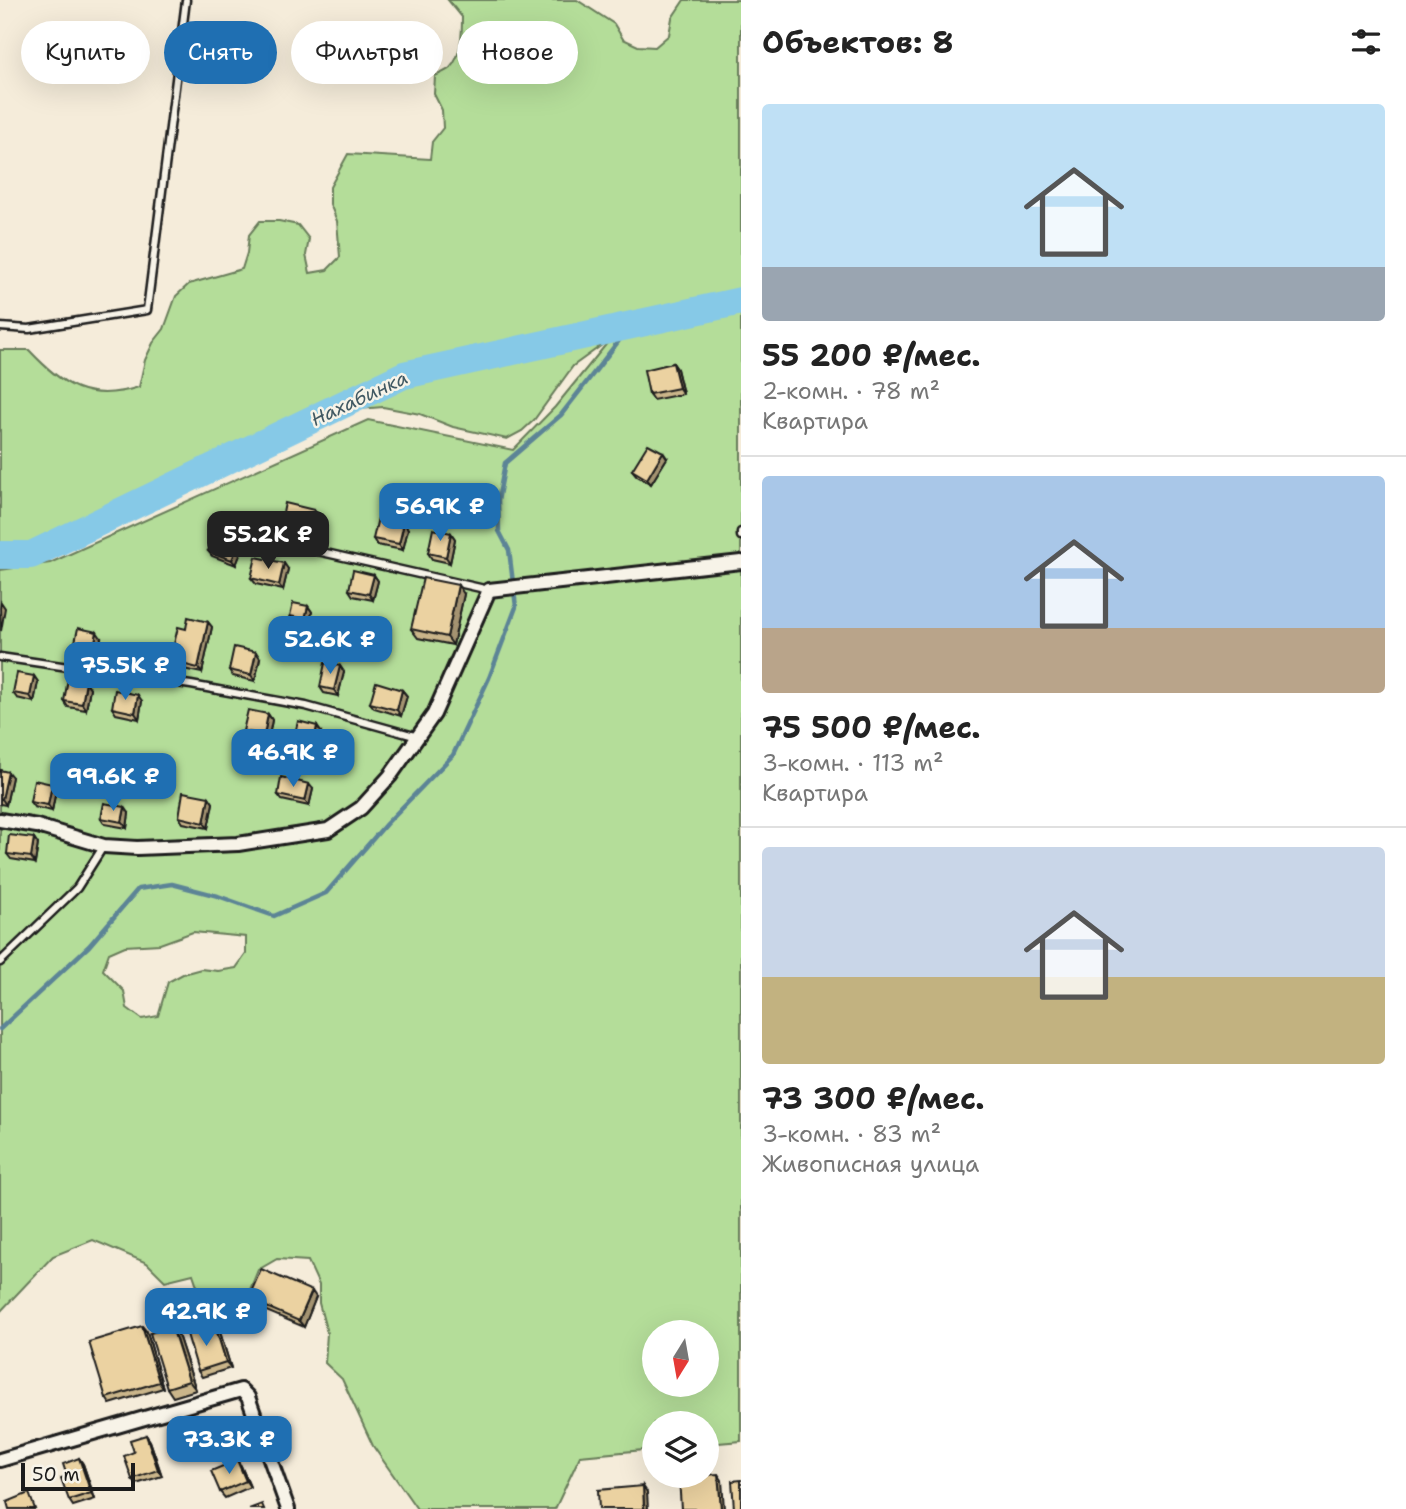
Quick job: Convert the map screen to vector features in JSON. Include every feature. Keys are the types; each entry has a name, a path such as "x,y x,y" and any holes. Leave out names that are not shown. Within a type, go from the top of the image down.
{"street":[{"path":"0,820 37,826 104,846 137,848 238,844 328,830 361,808 390,776 434,714 489,590 741,562"},
{"path":"0,1460 241,1390 248,1396 288,1509"}],"lane":[{"path":"0,327 29,328 147,310 186,0"},
{"path":"259,533 282,543 489,590"},
{"path":"0,657 191,685 306,706 418,737"},
{"path":"0,962 78,888 104,846"}],"green space":[{"path":"448,0 577,0 614,24 623,39 638,46 655,47 669,35 672,18 684,0 741,0 741,289 642,312 626,319 602,345 573,366 534,420 507,439 453,427 420,414 383,407 312,413 185,471 56,537 13,549 0,549 0,350 29,350 65,382 91,392 105,393 139,387 145,360 164,329 176,296 189,284 242,269 249,235 260,221 298,225 309,239 306,255 310,273 327,270 340,257 337,221 330,204 330,187 348,154 430,159 432,142 443,128 442,110 434,94 435,84 443,84 443,72 449,69 457,56 457,84 578,84 578,21 462,21 462,17"},
{"path":"741,309 741,1441 719,1443 719,1411 642,1411 642,1450 580,1456 555,1509 417,1509 373,1446 342,1379 325,1363 327,1333 319,1303 319,1285 308,1261 277,1259 258,1270 241,1312 206,1312 193,1274 165,1281 147,1263 93,1240 53,1256 0,1312 0,570 50,563 368,420 513,450 555,407 608,342","holes":["193,932 246,937 246,954 236,968 218,971 201,969 168,982 158,1016 142,1019 127,1008 124,991 103,970 109,953 125,946 160,944"]}],"building":[{"path":"673,363 679,388 649,394 644,370"},
{"path":"648,444 663,452 647,479 632,470"},
{"path":"285,503 314,510 310,530 281,523"},
{"path":"378,518 404,523 399,544 373,539"},
{"path":"218,524 242,533 232,560 208,551"},
{"path":"433,529 451,533 446,557 428,553"},
{"path":"256,557 284,563 279,585 251,578"},
{"path":"353,570 374,575 369,594 349,590"},
{"path":"423,578 458,585 447,637 411,629"},
{"path":"293,603 308,606 305,619 290,616"},
{"path":"188,617 208,622 198,668 170,661 178,627 186,629"},
{"path":"78,628 97,632 93,651 74,647"},
{"path":"234,647 256,652 251,675 229,670"},
{"path":"325,663 340,666 334,690 320,687"},
{"path":"17,673 34,676 30,696 13,693"},
{"path":"68,679 86,682 82,704 64,701"},
{"path":"376,682 402,690 397,710 370,703"},
{"path":"115,690 138,695 135,713 112,708"},
{"path":"248,710 268,714 264,735 243,731"},
{"path":"298,721 317,726 313,747 293,743"},
{"path":"0,770 8,772 2,799 0,799"},
{"path":"281,777 309,784 305,801 278,795"},
{"path":"34,780 52,784 48,805 30,802"},
{"path":"183,792 209,797 204,823 179,817"},
{"path":"104,803 125,807 122,822 101,818"},
{"path":"9,835 34,838 31,857 7,854"},
{"path":"261,1269 312,1291 299,1321 248,1299"},
{"path":"142,1326 159,1382 106,1398 89,1342"},
{"path":"215,1326 226,1362 198,1371 187,1334"},
{"path":"172,1327 189,1381 167,1388 150,1333"},
{"path":"146,1435 158,1470 132,1479 124,1456 134,1452 130,1440"},
{"path":"79,1458 91,1493 69,1500 61,1478 67,1476 63,1464"},
{"path":"237,1460 246,1481 220,1492 211,1471"},
{"path":"741,1480 741,1509 734,1509 732,1481"},
{"path":"642,1486 644,1509 599,1509 598,1490"},
{"path":"719,1486 721,1509 681,1509 680,1488 719,1488"},
{"path":"29,1493 35,1509 9,1509 7,1502"},
{"path":"262,1504 264,1509 249,1509"}],"waterway":[{"name":"Нахабинка","path":"0,555 31,555 404,375 741,301"},
{"path":"0,1029 89,946 138,889 172,884 218,896 274,916 326,893 386,824 453,755 489,678 516,607 509,550 499,531 498,501 505,463 561,415 631,325"}]}
